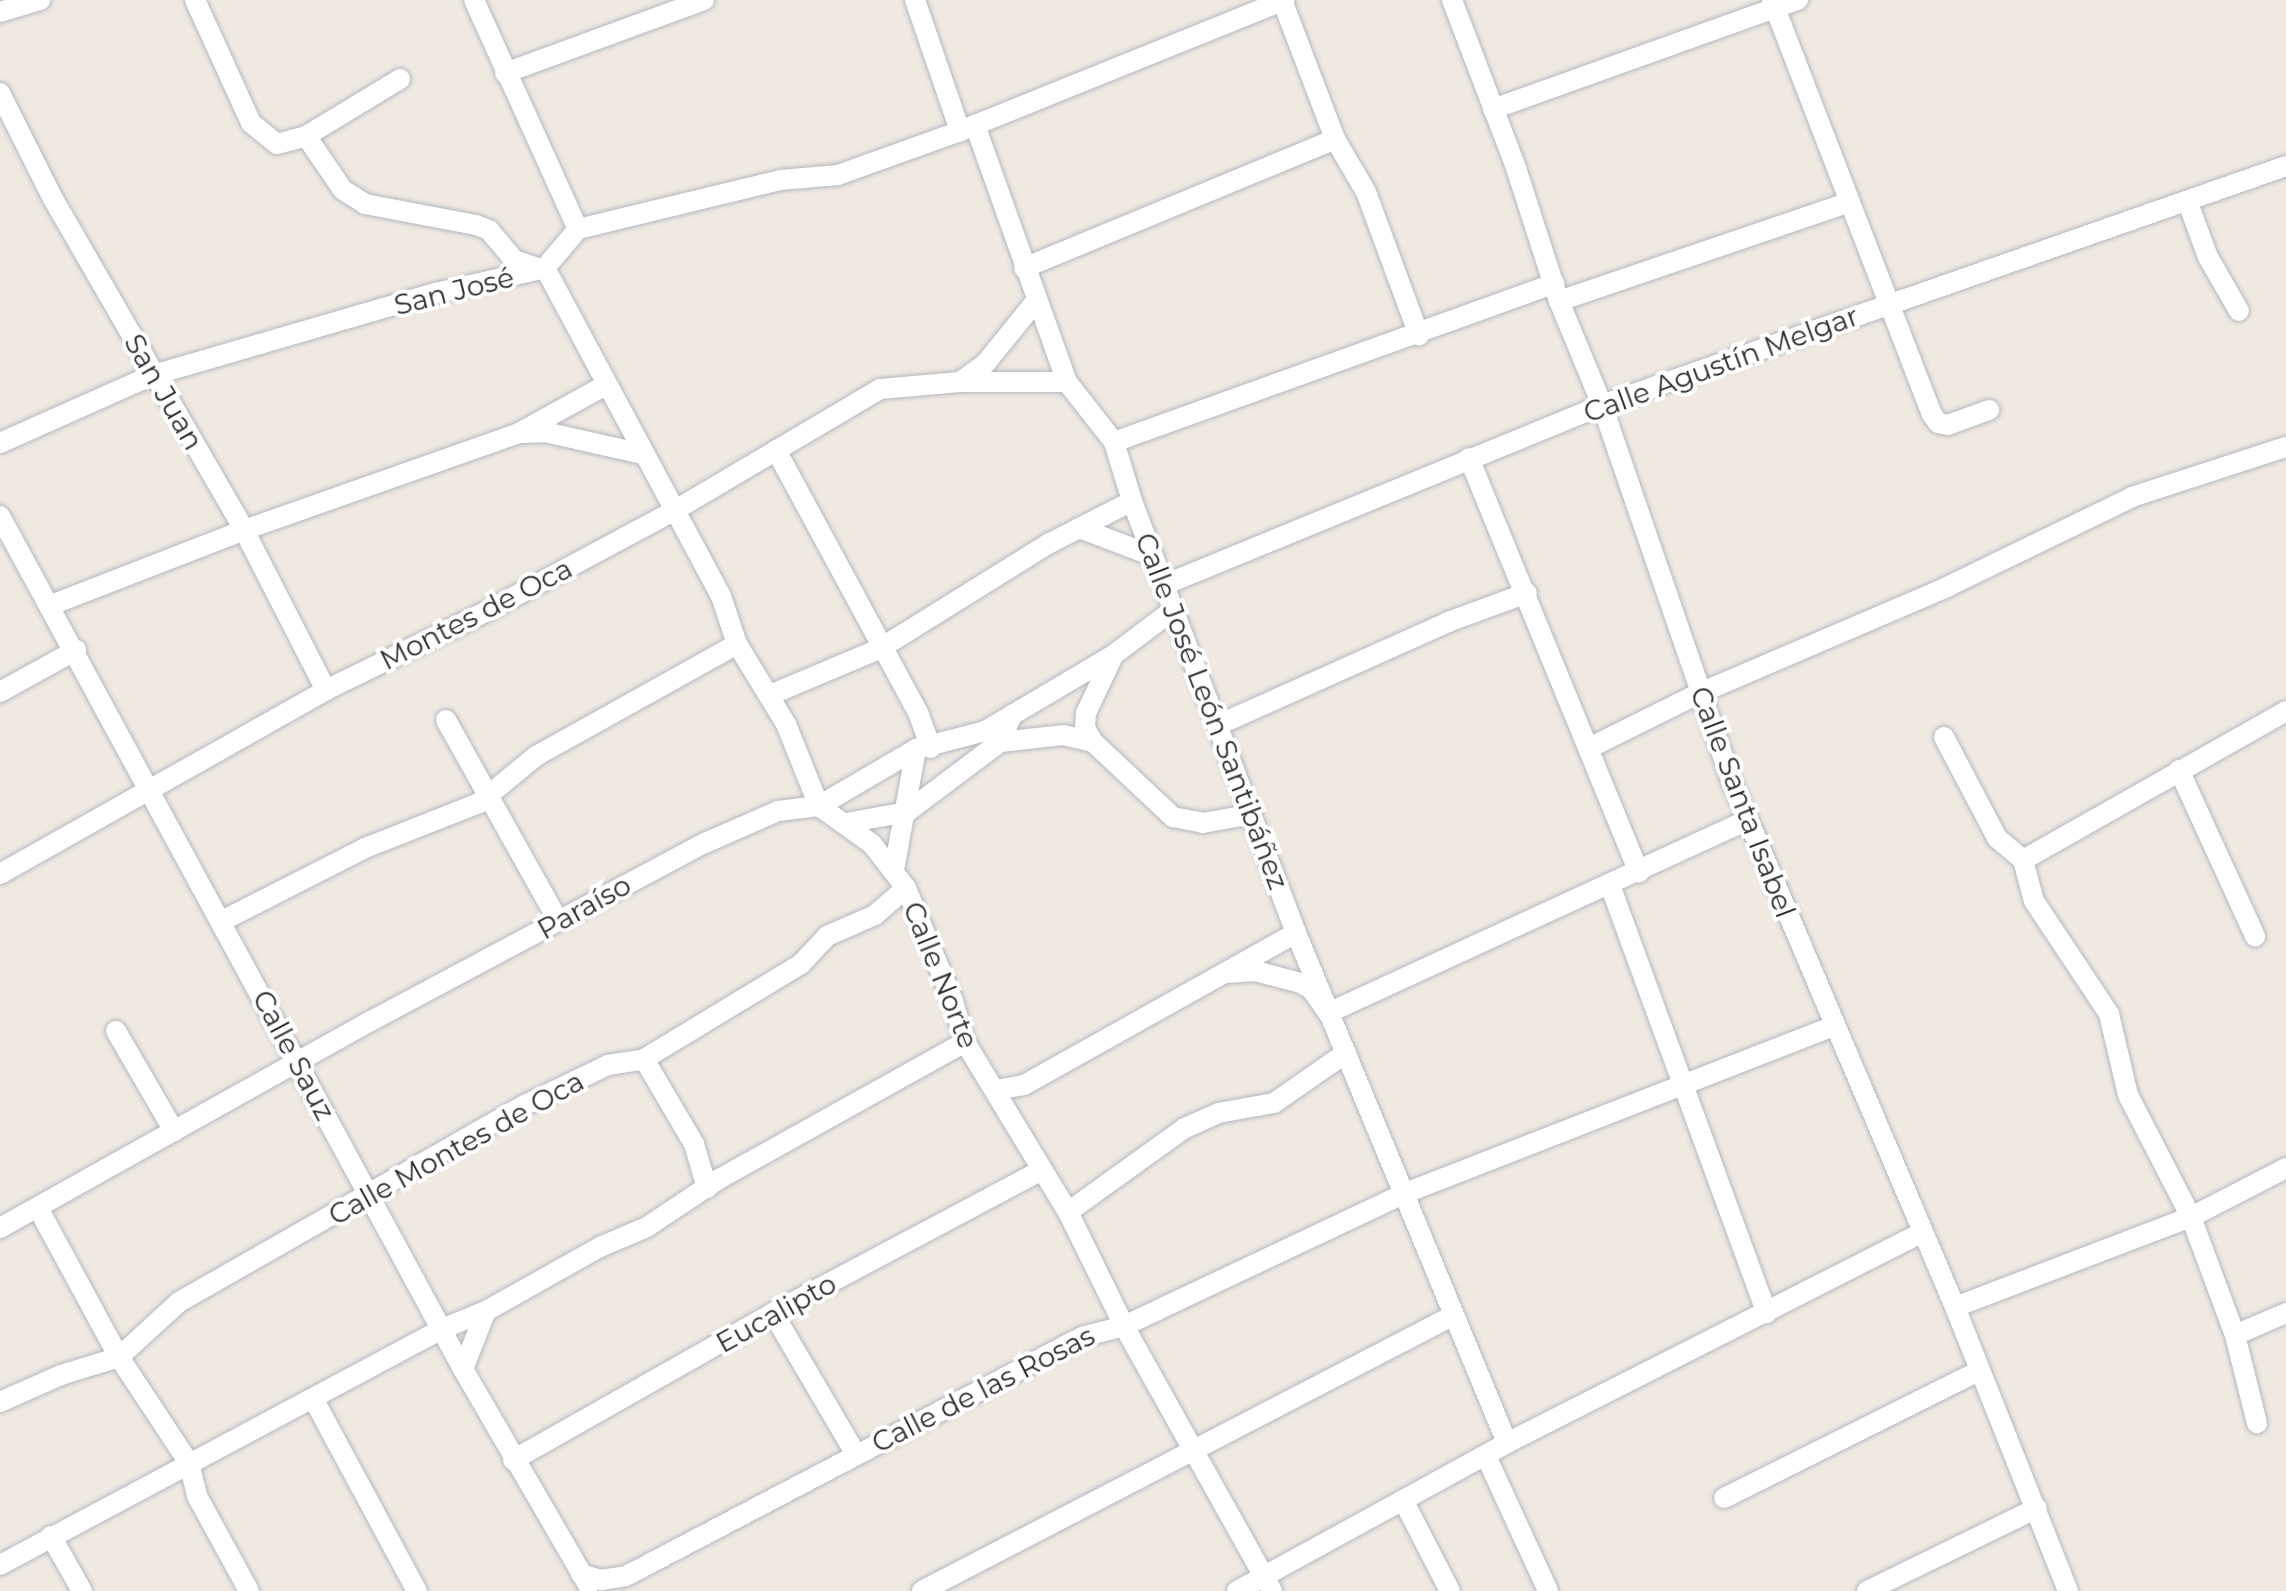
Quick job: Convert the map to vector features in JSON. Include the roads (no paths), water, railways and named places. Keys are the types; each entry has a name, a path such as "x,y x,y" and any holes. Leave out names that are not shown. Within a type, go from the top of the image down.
{"street":[{"path":"0,12 40,0"},
{"path":"194,0 251,123 277,144 306,136 400,79"},
{"path":"474,0 578,229 781,180 838,175 967,128 1283,0 1335,139 1366,192 1419,336"},
{"path":"505,73 704,0"},
{"name":"Calle José León Santibáñez","path":"914,0 1067,382 1114,442 1132,501 1296,933 1507,1443"},
{"name":"Calle Santa Isabel","path":"1452,0 1602,406 1700,693 1748,820 1832,1026 1955,1307 2068,1591"},
{"path":"1493,109 1774,5 1798,0"},
{"path":"1774,5 1938,423 1948,425 1989,410"},
{"name":"San Juan","path":"0,94 52,196 244,530 326,690"},
{"path":"306,136 343,190 391,212 476,225 488,230 526,267 545,268 672,512 722,596 737,644 770,694 819,806"},
{"path":"1024,268 1335,139"},
{"name":"Calle Agustín Melgar","path":"1164,586 1602,406 2286,166"},
{"path":"1114,442 1419,336 1850,202"},
{"path":"2188,202 2208,257 2240,310"},
{"name":"San José","path":"0,443 153,375 436,294 545,268 578,229"},
{"path":"960,382 985,364 1036,301"},
{"name":"Montes de Oca","path":"0,874 150,793 326,690 489,610 672,512 880,389 960,382 1067,382"},
{"path":"50,605 244,530 519,433 606,385"},
{"path":"519,433 545,432 643,454"},
{"path":"1591,747 1700,693 1947,587 2132,497 2286,447"},
{"path":"776,450 919,716 924,748 907,812 900,879"},
{"path":"1469,458 1591,747 1639,872"},
{"path":"770,694 881,648 1079,528 1132,501"},
{"name":"Calle Sauz","path":"0,516 513,1460 586,1582"},
{"path":"1079,528 1153,556"},
{"path":"1218,725 1448,622 1527,593"},
{"name":"Paraíso","path":"0,1228 557,920 756,819 800,806 819,806 924,748 985,731 1112,656 1173,610"},
{"path":"222,920 365,848 456,814 491,794 536,756 737,644"},
{"path":"0,692 76,650"},
{"path":"1112,656 1086,713 1085,728 1093,742 1173,817 1202,823 1252,814"},
{"path":"2022,860 2286,711"},
{"path":"846,823 907,812 1000,742 1012,716"},
{"path":"446,720 491,794 557,920"},
{"path":"1000,742 1063,735 1093,742"},
{"path":"1944,737 1997,838 2022,860 2034,901 2109,1014 2128,1095 2192,1217 2235,1335 2257,1422"},
{"path":"2179,770 2255,936"},
{"name":"Calle Norte","path":"819,806 846,823 900,879 942,972 964,1042 1068,1212 1124,1326 1268,1584"},
{"path":"1227,974 1255,972 1301,983 1312,990 1328,1013 1748,820"},
{"name":"Calle Montes de Oca","path":"0,1402 61,1375 119,1357 179,1302 570,1082 608,1064 644,1059 800,964 827,936 875,915 900,879"},
{"path":"1610,885 1767,1313"},
{"path":"996,1090 1024,1085 1296,933"},
{"name":"Calle de las Rosas","path":"619,1583 856,1453 1082,1337 1124,1326 1403,1194 1832,1026"},
{"path":"116,1032 174,1132"},
{"path":"0,1565 442,1329 486,1311 600,1247 647,1227 706,1188 964,1042"},
{"path":"1068,1212 1185,1128 1218,1113 1274,1102 1346,1053"},
{"path":"644,1059 694,1144 706,1188"},
{"path":"1955,1307 2192,1217 2286,1168"},
{"name":"Eucalipto","path":"513,1460 773,1313 1042,1170"},
{"path":"38,1208 119,1357 189,1463 197,1496 249,1591"},
{"path":"1237,1591 1268,1584 1403,1500 1507,1443 1922,1233"},
{"path":"463,1369 486,1311"},
{"path":"773,1313 856,1453"},
{"path":"2235,1335 2286,1313"},
{"path":"922,1591 1048,1530 1194,1447 1452,1316"},
{"path":"1724,1498 1979,1371"},
{"path":"314,1400 417,1591"},
{"path":"1486,1456 1548,1591"},
{"path":"1403,1500 1450,1591"},
{"path":"1866,1591 2037,1508"},
{"path":"52,1536 82,1591"},
{"path":"586,1582 619,1583"}]}
